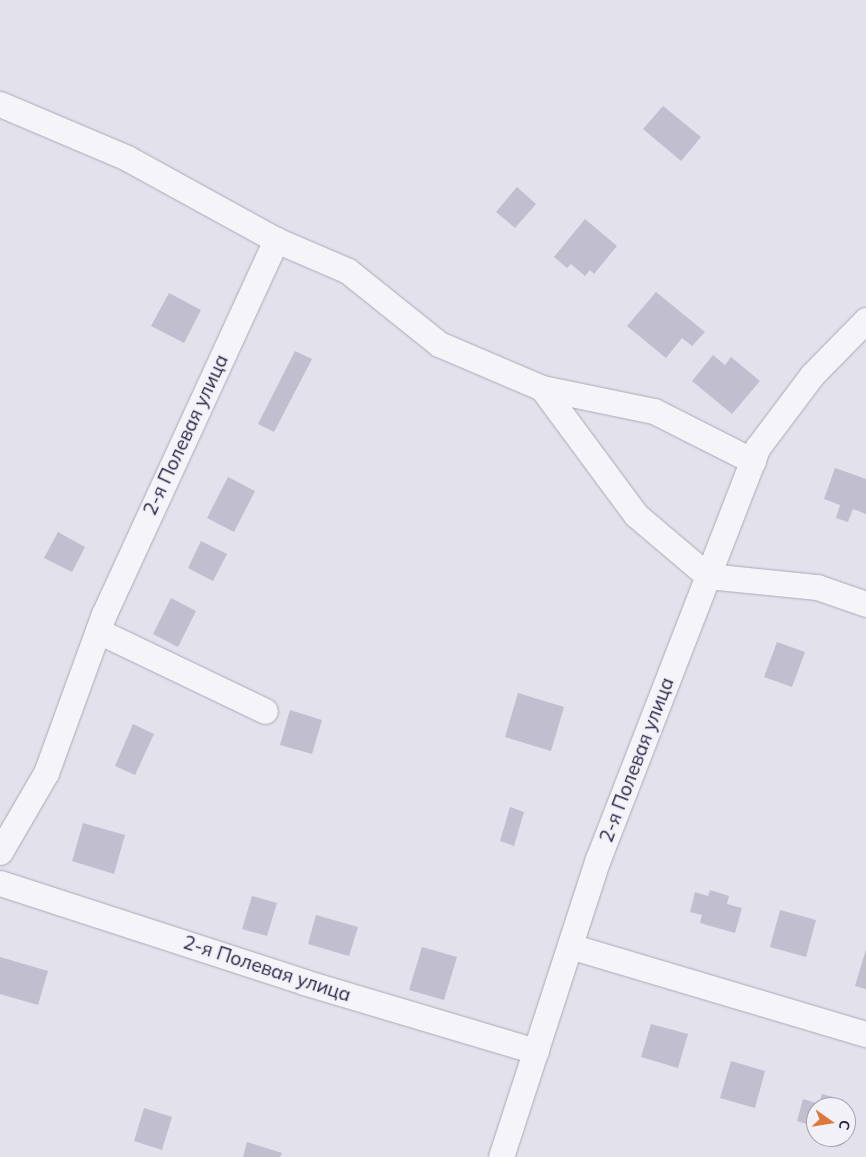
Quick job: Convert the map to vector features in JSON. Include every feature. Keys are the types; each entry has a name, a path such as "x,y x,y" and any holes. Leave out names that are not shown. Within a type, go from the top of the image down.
{"street":[{"path":"0,104 127,158 276,240 348,271 440,344 542,388 654,411 753,461"},
{"name":"2-я Полевая улица","path":"0,852 46,773 98,631 276,240"},
{"name":"2-я Полевая улица","path":"501,1157 598,859 758,447 812,375 866,320"},
{"path":"542,388 636,515 708,576 817,587 866,604"},
{"path":"98,631 265,711"},
{"name":"2-я Полевая улица","path":"0,883 304,982 536,1051"},
{"path":"570,946 866,1034"}],"building":[{"path":"663,106 701,137 681,161 643,129"},
{"path":"517,187 536,204 515,228 496,212"},
{"path":"585,219 617,246 594,274 590,270 585,276 571,264 567,268 554,257"},
{"path":"656,292 705,332 692,346 682,338 666,358 627,326"},
{"path":"169,293 201,310 184,343 151,326"},
{"path":"295,351 312,359 274,432 258,424"},
{"path":"713,355 725,365 731,357 760,381 732,414 692,381"},
{"path":"835,468 866,479 866,514 853,509 848,522 836,518 840,505 824,499"},
{"path":"228,477 255,491 234,532 207,518"},
{"path":"58,532 85,547 72,572 44,558"},
{"path":"201,541 227,554 213,581 188,568"},
{"path":"171,598 196,611 178,647 153,634"},
{"path":"777,642 805,652 792,687 764,677"},
{"path":"518,693 564,707 551,751 505,737"},
{"path":"290,710 322,720 312,754 280,745"},
{"path":"133,724 154,734 135,775 115,766"},
{"path":"510,807 524,812 514,846 500,841"},
{"path":"83,823 125,835 114,874 72,861"},
{"path":"710,890 729,896 727,904 742,908 735,933 700,923 702,915 690,912 695,892 708,896"},
{"path":"252,896 277,903 267,936 242,929"},
{"path":"780,910 816,920 806,957 770,947"},
{"path":"316,915 358,927 349,956 308,944"},
{"path":"422,947 457,957 444,1000 409,990"},
{"path":"866,949 866,989 855,986"},
{"path":"0,957 48,971 38,1005 0,994"},
{"path":"651,1024 688,1034 678,1068 641,1057"},
{"path":"731,1061 765,1071 755,1108 720,1098"},
{"path":"822,1094 833,1097 821,1097"},
{"path":"803,1099 806,1100 806,1124 797,1121"},
{"path":"144,1108 172,1117 162,1150 134,1141"},
{"path":"247,1142 282,1153 280,1157 243,1157"}]}
